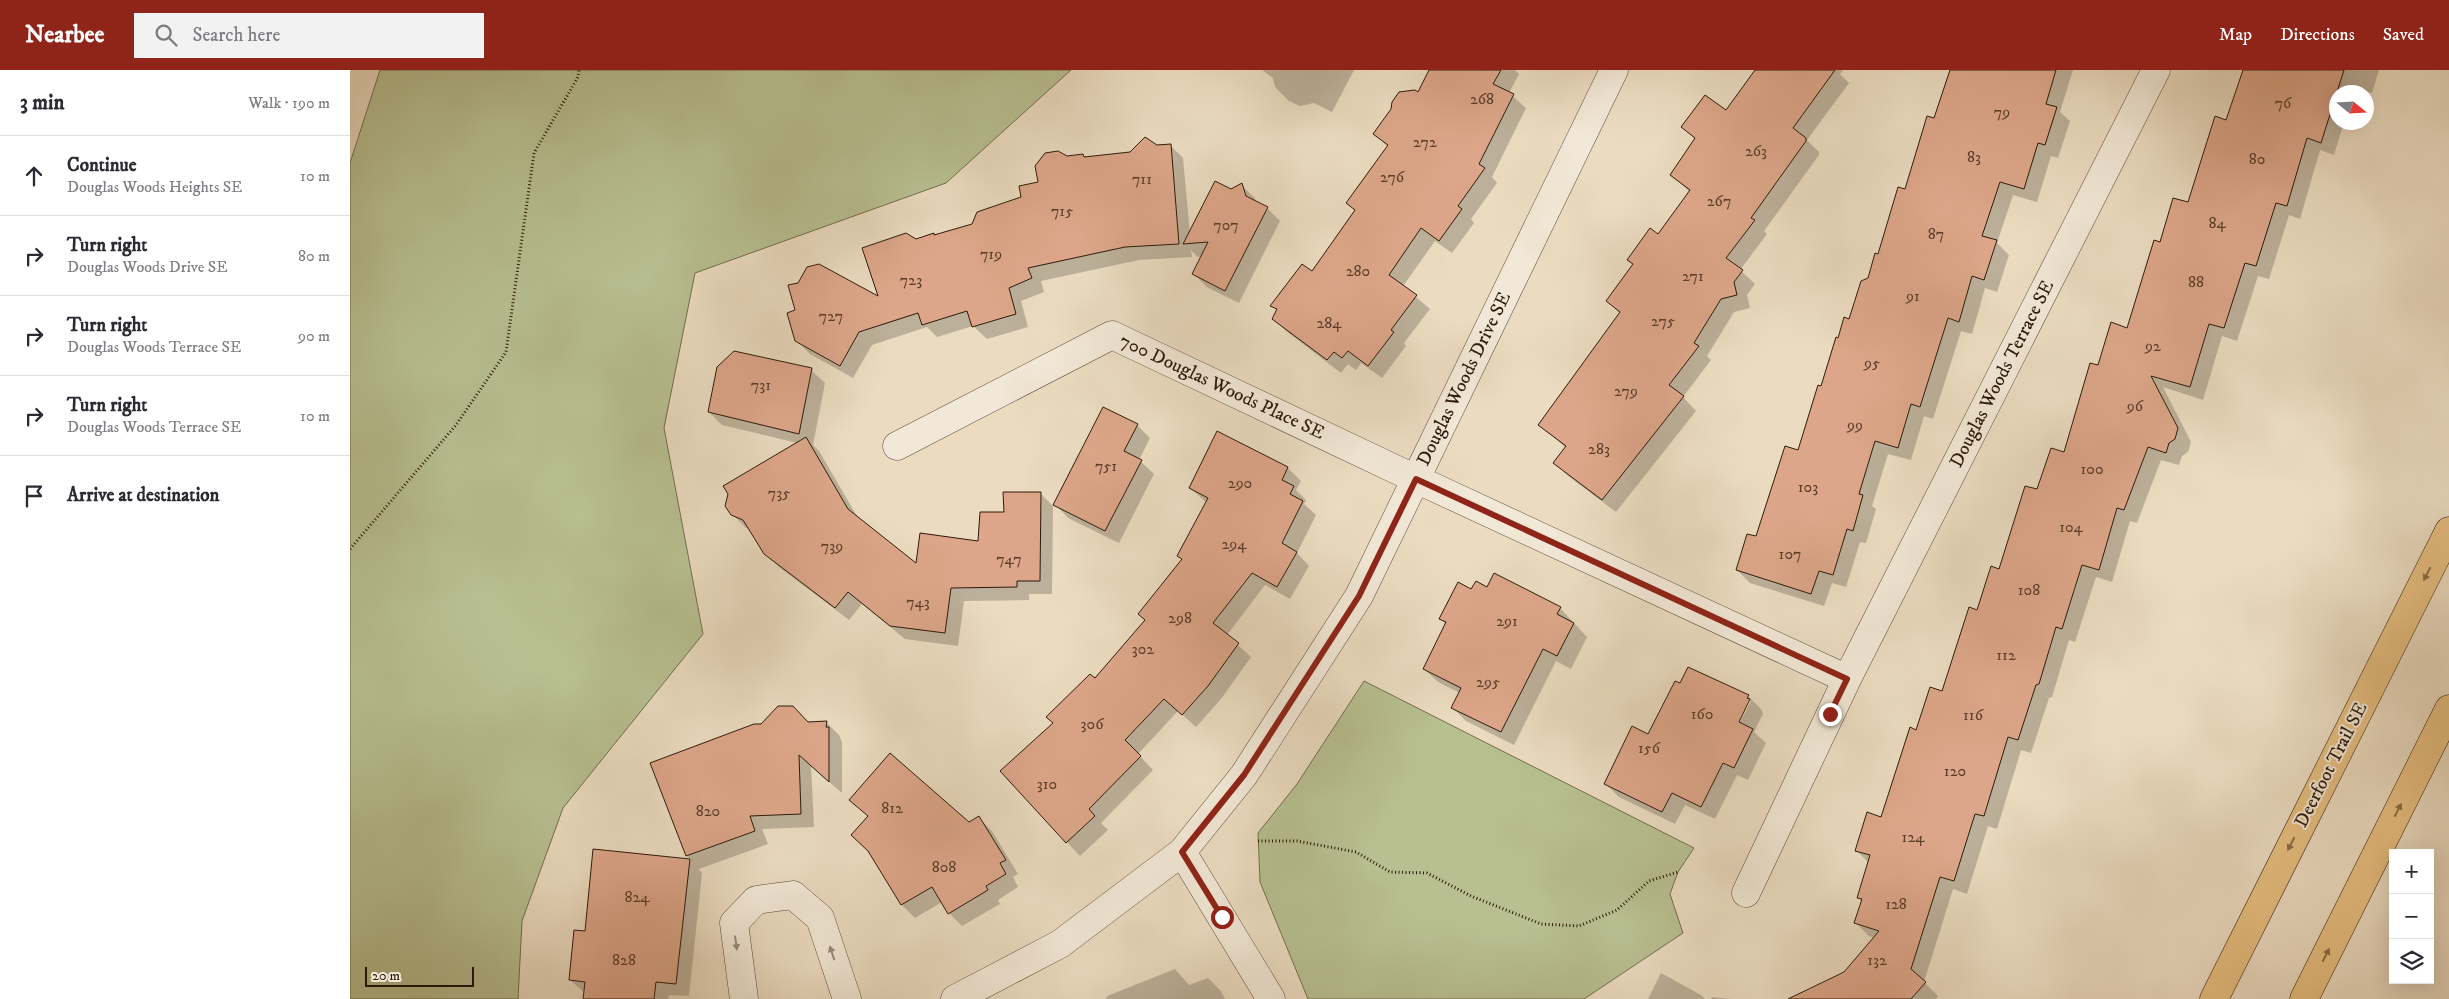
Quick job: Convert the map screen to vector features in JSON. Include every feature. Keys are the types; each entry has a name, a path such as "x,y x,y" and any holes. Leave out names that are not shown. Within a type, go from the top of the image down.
{"highway":[{"name":"Deerfoot Trail SE","path":"2214,999 2449,531"},
{"path":"2304,999 2449,709"}],"street":[{"name":"Douglas Woods Drive SE","path":"955,999 1060,944 1182,852 1244,775 1359,596 1614,70"},
{"name":"Douglas Woods Terrace SE","path":"1746,893 1847,679 2156,70"},
{"name":"700 Douglas Woods Place SE","path":"897,446 1112,335 1416,479"},
{"path":"1416,479 1847,679"},
{"path":"1182,852 1271,999"},
{"path":"744,999 734,922 756,900 793,895 820,918 847,999"}],"path":[{"path":"350,549 456,425 506,352 534,153 578,77 579,70"},
{"path":"1258,841 1297,841 1356,852 1390,872 1427,873 1471,896 1541,924 1580,926 1617,910 1649,881 1678,872"}],"green space":[{"path":"380,70 1071,70 946,183 695,273 664,428 703,634 563,808 522,921 518,999 350,999 350,163"},
{"path":"1364,681 1694,848 1678,872 1670,894 1683,933 1584,999 1308,999 1260,882 1258,833 1297,784"}],"building":[{"path":"1429,70 1501,70 1493,84 1514,94 1479,164 1485,168 1458,206 1462,209 1439,241 1421,228 1389,275 1417,295 1391,330 1394,332 1368,366 1348,351 1342,358 1334,352 1327,360 1272,319 1277,309 1270,306 1302,264 1312,271 1355,210 1346,203 1388,145 1373,134 1391,109 1392,102 1399,92 1415,90 1418,92"},
{"path":"1755,70 1835,70 1793,128 1806,138 1806,141 1751,218 1755,220 1726,258 1743,270 1734,282 1737,295 1721,299 1694,343 1699,346 1669,385 1684,396 1602,500 1553,463 1566,446 1538,425 1620,312 1606,301 1633,264 1627,260 1650,228 1658,234 1690,190 1670,175 1695,138 1681,127 1705,95 1726,110"},
{"path":"1950,70 2056,70 2046,104 2057,107 2045,145 2038,143 2024,189 2000,182 1982,236 1997,240 1984,280 1972,276 1959,322 1948,318 1920,407 1911,404 1898,448 1875,441 1859,494 1863,495 1853,531 1847,529 1833,575 1819,571 1811,594 1736,570 1747,534 1756,536 1785,446 1798,450 1818,385 1821,386 1844,317 1849,319 1861,281 1868,278 1875,253 1878,254 1898,187 1905,189 1927,116 1934,118"},
{"path":"2243,70 2344,70 2339,85 2329,85 2329,118 2321,143 2307,138 2287,206 2276,203 2256,266 2245,263 2224,328 2209,324 2190,387 2151,376 2178,428 2175,439 2169,443 2166,453 2148,447 2124,510 2117,508 2099,570 2082,565 2062,629 2056,627 2039,684 2036,685 2018,740 2008,737 1984,816 1975,814 1954,881 1940,877 1911,969 1926,982 1911,999 1788,999 1844,972 1879,931 1854,923 1862,899 1857,898 1870,855 1855,851 1867,812 1881,817 1910,727 1916,730 1930,687 1942,691 1969,607 1977,610 1991,566 1999,569 2025,486 2037,489 2051,448 2064,452 2090,363 2098,365 2111,322 2127,328 2154,240 2160,242 2173,198 2188,202 2215,116 2226,120"},
{"path":"1145,137 1157,145 1171,144 1179,244 1125,247 1028,268 1032,278 1009,288 1016,314 972,327 967,311 922,325 918,313 859,332 840,366 795,341 787,313 795,310 788,285 798,283 807,267 819,264 878,296 862,248 906,233 916,239 972,224 977,212 1021,197 1019,186 1038,182 1035,166 1045,153 1058,151 1067,156 1083,154 1084,157 1130,152"},
{"path":"1215,181 1231,189 1242,183 1246,196 1268,207 1225,291 1192,274 1208,242 1183,244"},
{"path":"734,351 812,368 799,434 708,412 717,367"},
{"path":"1103,407 1138,424 1124,451 1142,460 1105,531 1053,505"},
{"path":"1217,431 1288,467 1282,480 1294,486 1290,494 1303,501 1282,543 1297,552 1277,587 1252,573 1213,623 1239,643 1208,686 1182,715 1164,699 1125,740 1141,756 1089,809 1095,816 1066,843 1000,771 1053,723 1046,717 1090,674 1095,678 1145,620 1138,614 1182,559 1177,556 1208,498 1189,488"},
{"path":"806,437 848,509 916,563 920,533 978,541 980,512 1004,512 1003,492 1041,492 1040,581 1017,581 1017,587 951,588 945,633 890,626 848,592 835,608 764,554 743,520 731,515 725,506 728,494 723,486"},
{"path":"1494,573 1561,607 1557,614 1574,623 1557,656 1543,649 1501,732 1451,708 1461,688 1423,669 1446,622 1439,619 1458,582 1471,589 1476,581 1487,587"},
{"path":"1688,667 1749,695 1747,698 1750,699 1739,722 1753,729 1734,768 1723,763 1701,807 1672,793 1662,812 1604,784 1632,726 1648,734 1675,681 1680,683"},
{"path":"778,706 793,706 808,722 827,721 826,727 829,727 829,782 799,755 801,814 750,816 755,831 686,856 650,763 754,724 761,724"},
{"path":"890,753 969,822 979,816 1006,860 1000,863 1006,874 986,886 988,890 948,914 932,887 901,905 868,851 851,835 868,816 849,800"},
{"path":"593,849 690,859 676,984 656,982 654,999 583,999 585,982 569,980 574,930 585,931"}],"route":[{"path":"1222,917 1182,852 1244,775 1359,596 1416,479 1847,679 1830,714"}]}
